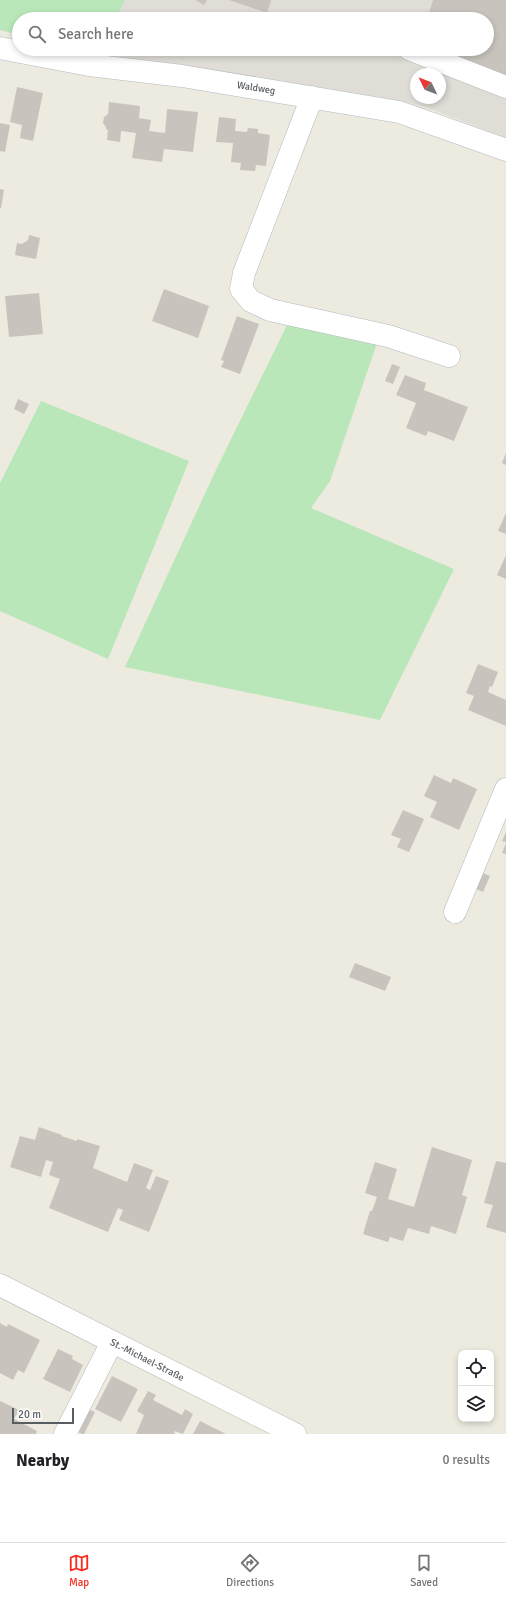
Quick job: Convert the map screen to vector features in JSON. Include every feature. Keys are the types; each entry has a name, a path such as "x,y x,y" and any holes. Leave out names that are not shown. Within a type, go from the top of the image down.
{"street":[{"name":"Waldweg","path":"0,48 12,50"},
{"name":"Waldweg","path":"42,56 89,65 182,76 399,112 506,150"},
{"path":"427,56 506,87"},
{"path":"312,97 244,273 241,288 251,300 270,310 388,336 449,356"},
{"path":"455,912 506,789"},
{"name":"St.-Michael-Straße","path":"0,1285 112,1342 261,1427 294,1434"},
{"path":"64,1434 112,1342"}],"shaded area":[{"path":"125,0 506,0 506,138 423,106 413,104 446,104 446,68 410,68 410,103 379,97 115,56 494,56 494,12 119,12"}],"green space":[{"path":"0,0 125,0 119,12 12,12 12,33 0,30"},
{"path":"288,323 378,340 330,481 311,508 454,569 380,720 125,667 215,472"},
{"path":"41,401 189,461 108,659 0,611 0,483"}],"building":[{"path":"195,0 207,0 204,5"},
{"path":"229,0 271,0 267,12"},
{"path":"433,0 506,0 506,76 450,56 494,56 494,12 429,12"},
{"path":"17,87 43,93 33,141 20,138 22,125 10,122"},
{"path":"109,102 140,106 139,118 151,120 149,131 165,133 167,109 198,112 193,152 164,149 162,162 132,158 136,133 121,131 120,142 107,140 108,130 103,123 104,117 108,114"},
{"path":"219,117 236,119 235,131 247,132 248,128 258,129 258,133 270,135 266,166 256,165 255,171 240,170 241,163 231,162 233,143 216,142"},
{"path":"0,123 10,125 5,152 0,151"},
{"path":"0,189 4,190 1,208 0,208"},
{"path":"29,235 40,238 36,259 15,255 17,243 22,244 28,240"},
{"path":"164,289 209,306 198,338 152,321"},
{"path":"39,293 43,334 9,337 5,296"},
{"path":"237,316 259,324 240,374 221,367 224,361 221,360"},
{"path":"392,364 400,367 393,384 385,381"},
{"path":"405,375 426,383 424,390 468,407 454,441 428,431 426,436 406,428 416,403 396,395"},
{"path":"18,399 29,404 24,414 14,409"},
{"path":"506,453 506,465 502,463"},
{"path":"506,513 506,534 498,531"},
{"path":"506,555 506,579 497,575"},
{"path":"478,664 498,672 492,687 490,686 488,692 506,700 506,726 468,710 474,696 466,693"},
{"path":"434,775 451,783 453,778 477,789 459,830 430,817 437,802 424,796"},
{"path":"403,810 424,819 409,852 397,847 401,839 391,835"},
{"path":"506,832 506,842 502,841"},
{"path":"506,843 506,854 502,853"},
{"path":"478,871 490,876 483,892 471,887"},
{"path":"355,963 391,977 385,991 349,977"},
{"path":"39,1127 77,1141 77,1139 100,1146 93,1168 127,1182 134,1163 153,1170 146,1188 150,1190 156,1176 169,1181 149,1232 119,1220 123,1210 118,1208 108,1232 49,1208 60,1179 49,1175 53,1162 46,1160 41,1177 10,1167 20,1136 35,1140"},
{"path":"432,1147 472,1160 462,1195 467,1197 456,1234 431,1226 429,1234 408,1228 403,1241 390,1237 388,1242 363,1234 370,1211 372,1211 377,1197 365,1193 375,1162 397,1169 388,1199 414,1207"},
{"path":"496,1161 506,1163 506,1233 486,1227 493,1205 484,1203"},
{"path":"0,1323 7,1327 8,1324 40,1340 24,1373 18,1370 13,1380 0,1373"},
{"path":"58,1349 73,1356 72,1359 83,1365 70,1392 43,1379"},
{"path":"112,1376 138,1389 121,1422 95,1409"},
{"path":"148,1391 156,1395 153,1400 182,1415 185,1409 193,1414 183,1434 175,1431 174,1434 136,1434 144,1415 137,1411"},
{"path":"0,1401 19,1410 14,1419 37,1431 36,1434 0,1434"},
{"path":"85,1408 95,1412 84,1434 82,1434 74,1430"},
{"path":"200,1421 226,1434 193,1434"}]}
